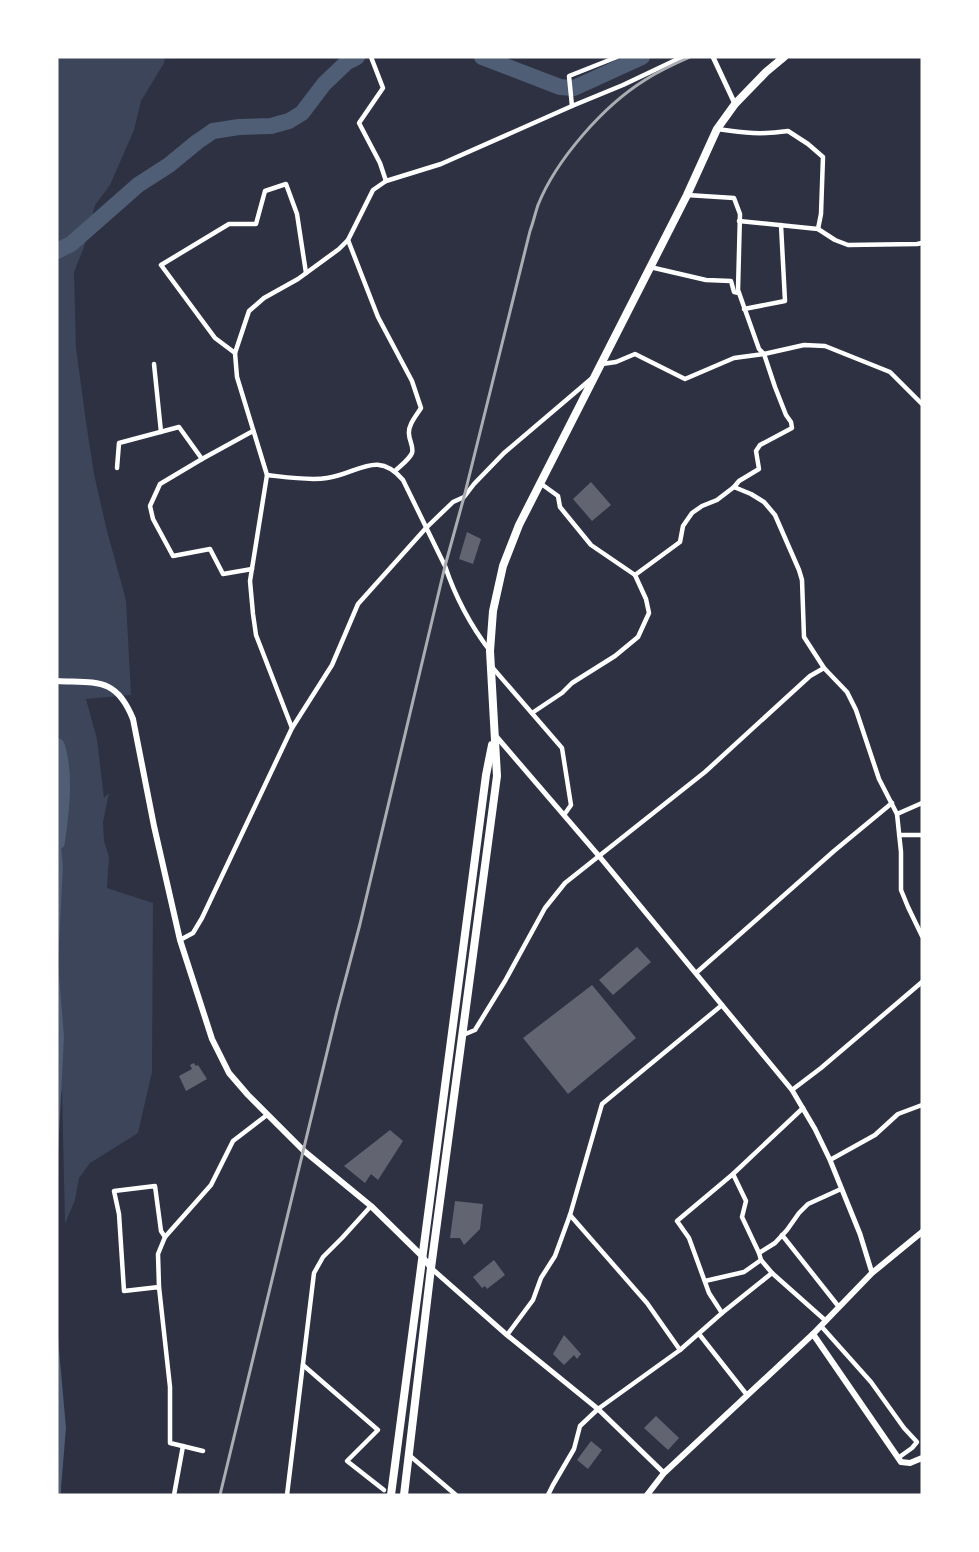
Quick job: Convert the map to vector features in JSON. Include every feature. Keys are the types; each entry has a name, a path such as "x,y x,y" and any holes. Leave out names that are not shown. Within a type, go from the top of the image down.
{"highway":[{"path":"404,1495 431,1268 497,776 490,651 494,611 503,566 519,525 687,195 717,129 735,104 784,57"},
{"path":"387,1492 422,1256 484,787 495,735"}],"main road":[{"path":"57,681 102,683 117,693 128,705 133,719 180,940 212,1039 229,1073 304,1151 371,1206 422,1256 431,1268"},
{"path":"647,1495 664,1473 813,1334 872,1273 922,1232"},
{"path":"813,1334 901,1462 910,1463 922,1458"}],"street":[{"path":"371,57 382,88 359,123 380,163 386,181"},
{"path":"572,106 570,76 617,57"},
{"path":"292,728 256,635 250,582 267,475 237,377 235,352 249,311 264,298 306,273 339,249 348,240 373,190 386,181 441,164 682,57"},
{"path":"713,57 735,104"},
{"path":"717,129 747,134 788,131 823,157 821,214 818,229"},
{"path":"235,352 215,338 161,265 229,224 256,224 265,191 286,184 297,214 306,273"},
{"path":"634,575 680,542 683,526 692,513 717,500 739,481 759,469 756,451 760,444 792,428 764,354 759,349 739,293 740,214 734,198 687,195"},
{"path":"739,221 818,229 835,240 848,244 922,243"},
{"path":"744,309 785,301 781,225"},
{"path":"348,240 378,317 412,381 421,408 409,433 412,453 395,471"},
{"path":"650,267 706,280 731,280 734,292 739,293"},
{"path":"600,365 616,362 635,354 685,379 734,358 804,345 825,346 890,372 922,404"},
{"path":"154,364 161,432"},
{"path":"180,940 193,933 202,918 292,728 332,665 358,604 426,528 453,502 465,497 474,484 504,453 594,376"},
{"path":"117,468 119,443 179,427 201,459"},
{"path":"252,569 223,574 210,549 173,556 153,519 150,506 160,484 253,431"},
{"path":"267,475 327,478 375,464 395,471 403,480 478,635 490,651"},
{"path":"532,713 562,693 572,683 615,656 638,637 649,613 646,598 634,575 591,545 560,507 558,496 540,483"},
{"path":"734,487 764,502 775,515 802,580 804,637 824,669 847,692 856,710 879,779 897,814 901,852 901,890 922,936"},
{"path":"490,666 562,748 571,805 564,815"},
{"path":"462,1036 475,1030 546,908 565,883 705,772 810,676 824,669"},
{"path":"495,735 599,856 792,1090 830,1160 860,1234 872,1273"},
{"path":"696,973 892,803"},
{"path":"897,814 922,803"},
{"path":"899,835 922,835"},
{"path":"792,1090 922,982"},
{"path":"507,1335 533,1300 541,1278 555,1256 570,1215 602,1104 722,1005"},
{"path":"830,1160 875,1135 898,1114 922,1105"},
{"path":"722,1313 709,1293 689,1238 677,1221 733,1174 803,1108"},
{"path":"203,1451 170,1443 170,1387 159,1287 158,1254 165,1237 211,1185 233,1141 267,1115"},
{"path":"733,1174 746,1201 742,1217 761,1260 824,1323 917,1442 898,1458"},
{"path":"159,1287 124,1291 119,1214 114,1191 155,1186 161,1231 165,1237"},
{"path":"759,1253 782,1235 808,1204 841,1189"},
{"path":"287,1495 314,1273 323,1257 371,1206"},
{"path":"570,1215 647,1303 680,1350"},
{"path":"782,1235 839,1307"},
{"path":"705,1281 744,1272 761,1260"},
{"path":"431,1268 507,1335 598,1409 664,1473"},
{"path":"548,1495 574,1449 580,1426 598,1409 680,1350 772,1273"},
{"path":"699,1334 747,1395"},
{"path":"303,1365 378,1430 347,1461 387,1492"},
{"path":"174,1495 183,1446"},
{"path":"409,1455 456,1495"}],"shaded area":[{"path":"57,57 165,57 164,63 141,101 134,130 110,185 95,205 84,247 74,272 76,348 94,474 126,600 131,695 86,699 97,739 104,798 109,793 103,822 104,841 109,857 107,888 153,903 152,1072 138,1133 90,1163 79,1178 75,1200 65,1224 62,1092 57,1093"},
{"path":"57,804 63,867 58,963 64,1037 57,1174"},
{"path":"57,1327 66,1428 61,1495 57,1495"}],"building":[{"path":"591,482 611,505 592,521 573,499"},
{"path":"467,532 481,539 473,564 459,559"},
{"path":"637,947 651,962 613,995 599,980"},
{"path":"592,985 636,1038 568,1094 523,1038"},
{"path":"194,1063 198,1065 207,1079 186,1091 179,1076 192,1069 190,1065"},
{"path":"390,1130 403,1141 378,1180 371,1174 365,1183 344,1166"},
{"path":"455,1201 483,1204 480,1229 464,1245 460,1238 450,1238"},
{"path":"494,1260 505,1275 487,1289 485,1286 482,1288 473,1277"},
{"path":"564,1335 581,1354 577,1359 574,1355 564,1365 553,1354"},
{"path":"656,1416 679,1438 668,1450 644,1428"},
{"path":"591,1441 602,1450 588,1469 577,1460"}],"waterway":[{"path":"57,251 71,244 138,185 169,165 213,131 271,126 289,121 302,113 324,84 347,62 357,57"},
{"path":"482,57 560,87 574,88 642,57"},
{"path":"57,746 62,781 57,842"}],"railway":[{"path":"220,1495 445,566 538,205 556,170 597,119 645,80 690,57"}]}
